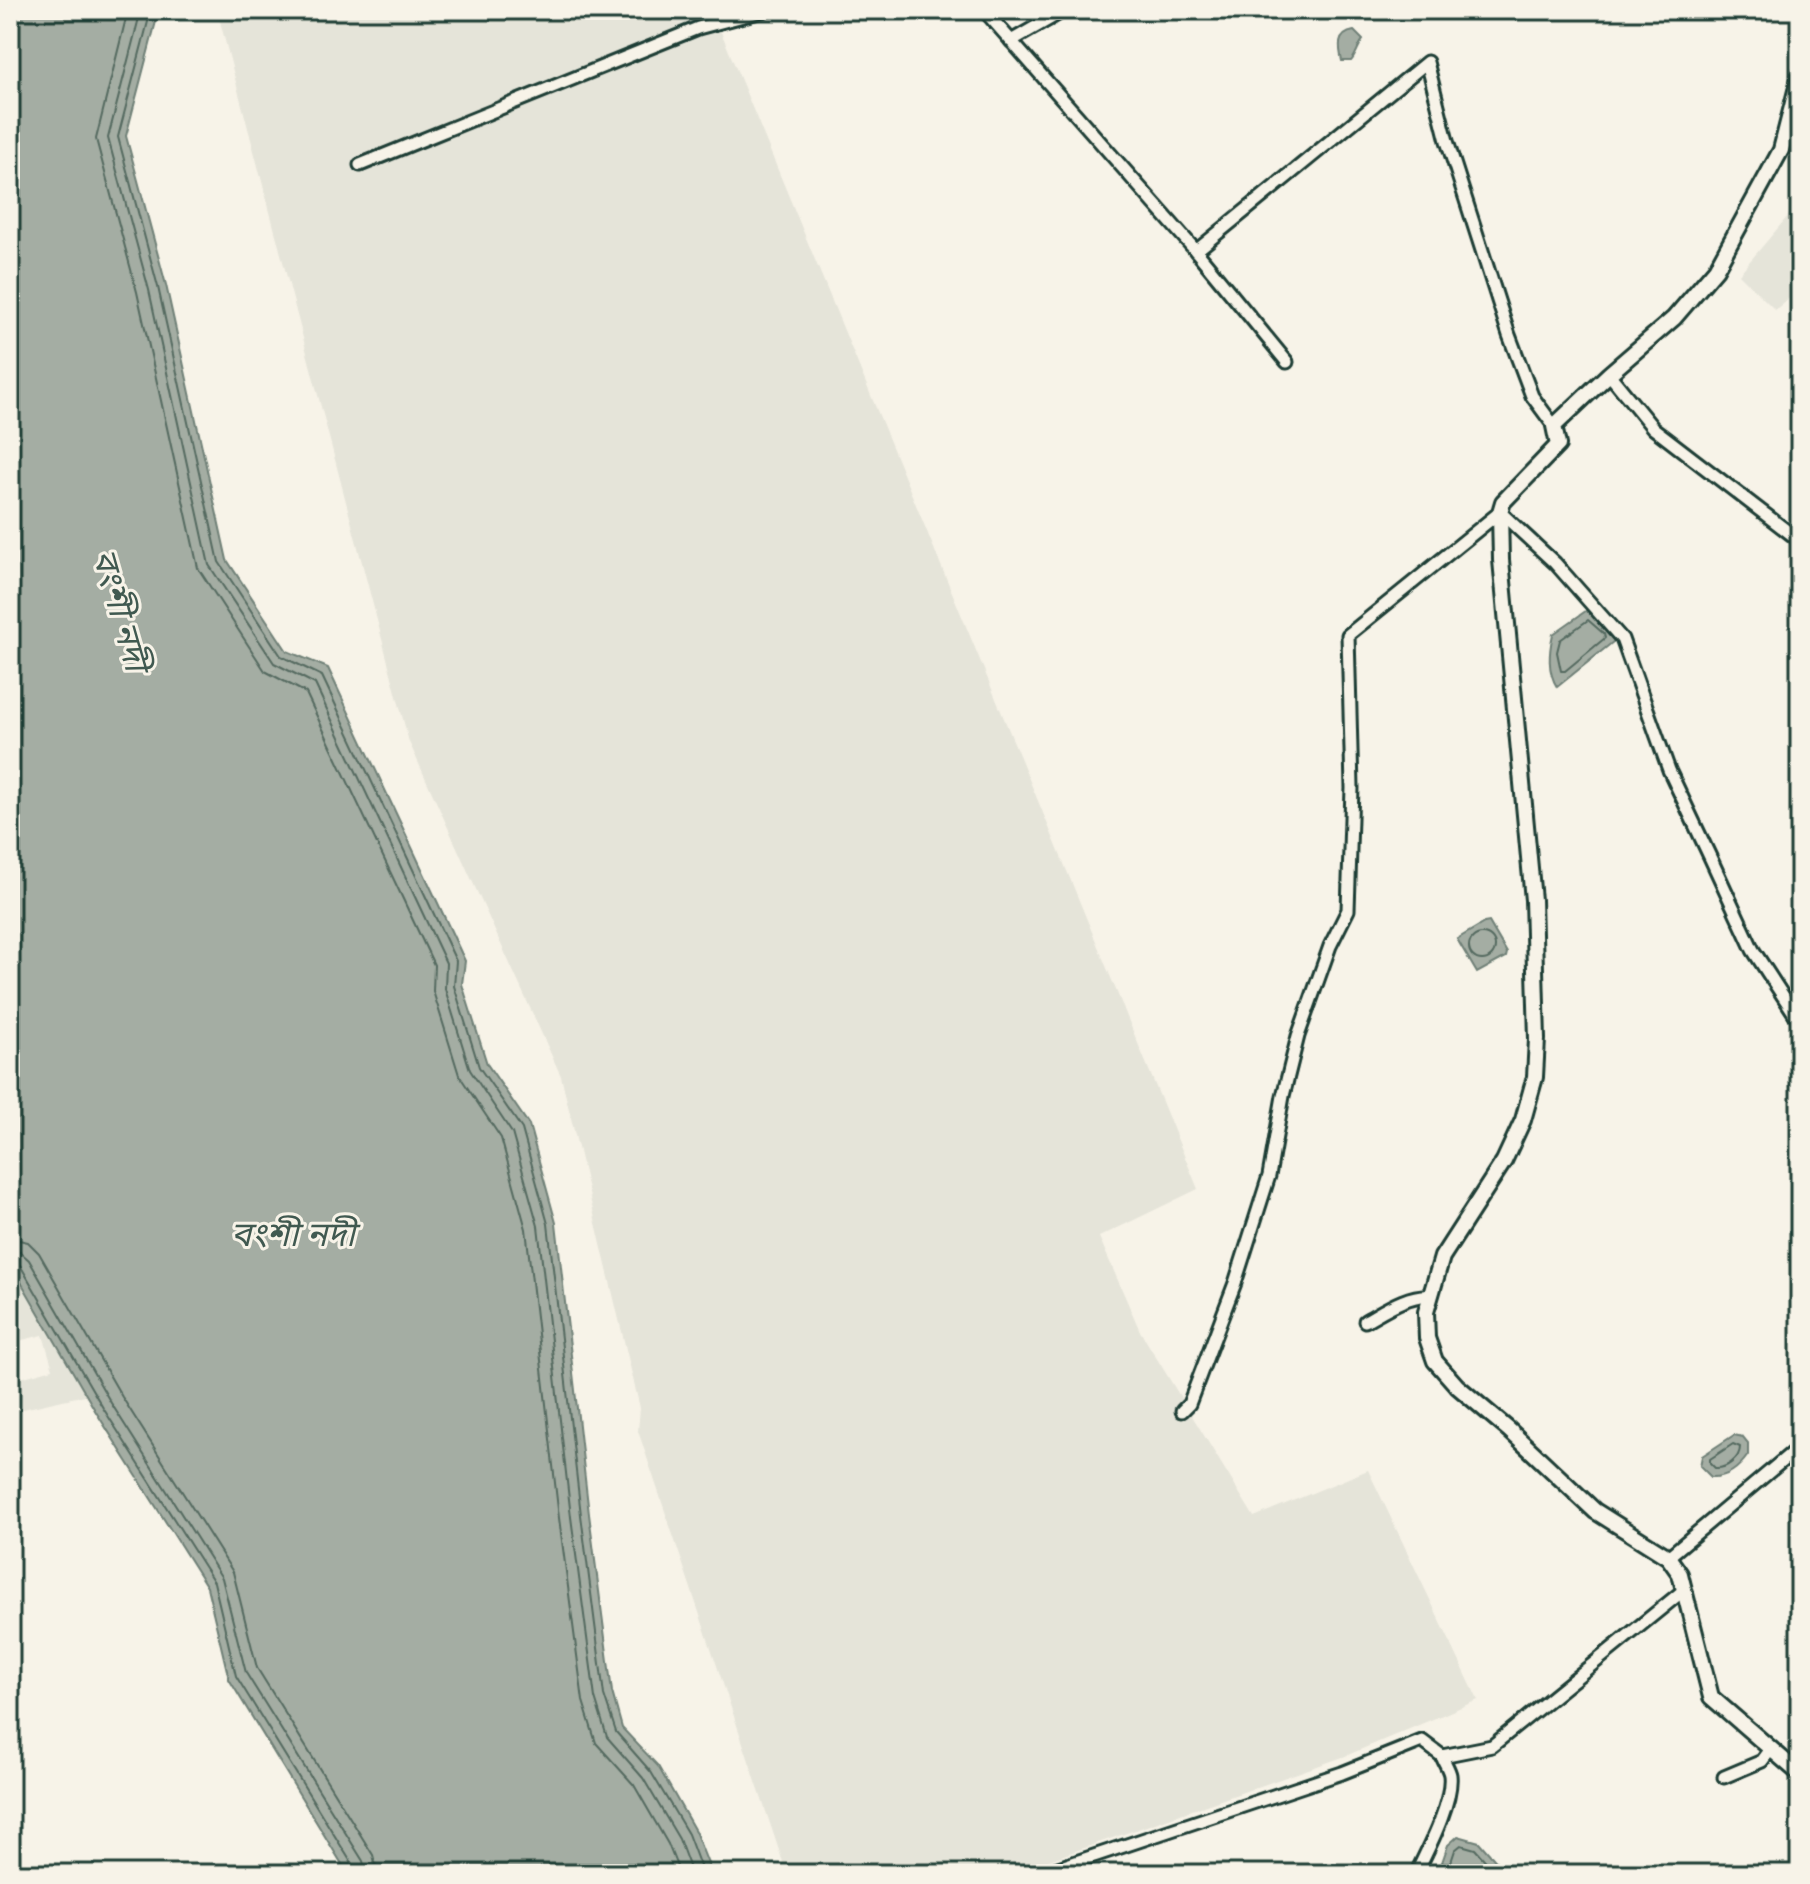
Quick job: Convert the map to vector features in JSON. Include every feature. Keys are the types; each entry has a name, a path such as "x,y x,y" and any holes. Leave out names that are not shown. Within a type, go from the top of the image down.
{"main road":[{"path":"1800,75 1781,150 1716,269 1674,318 1554,426 1558,445 1507,495 1500,512 1501,560 1533,900 1537,1039 1535,1077 1523,1120 1504,1161 1442,1257 1426,1312 1427,1338 1435,1361 1457,1386 1595,1511 1668,1557 1680,1574 1711,1697 1800,1774"}],"street":[{"path":"360,165 698,28 766,10"},
{"path":"984,10 1196,251 1287,362"},
{"path":"1011,41 1065,10"},
{"path":"1196,251 1427,62 1447,141 1509,335 1532,396 1554,426"},
{"path":"1609,374 1653,428 1800,541"},
{"path":"1182,1411 1189,1404 1235,1283 1269,1176 1283,1096 1298,1036 1330,946 1348,910 1352,788 1348,635 1500,512 1555,563 1622,639 1669,770 1753,950 1800,1022"},
{"path":"1365,1321 1393,1305 1421,1295 1431,1296"},
{"path":"1668,1557 1800,1446"},
{"path":"1442,1756 1492,1746 1684,1590"},
{"path":"1040,1874 1342,1773 1422,1741 1442,1756 1450,1774 1438,1828 1416,1874"},
{"path":"1724,1777 1759,1763 1771,1749"}],"shaded area":[{"path":"217,10 712,10 1198,1189 1099,1237 1140,1331 1254,1517 1368,1470 1478,1700 1343,1757 1010,1874 787,1874 638,1431 640,1408 561,1076 409,742"},
{"path":"1800,202 1800,289 1775,310 1739,274"},
{"path":"38,1264 107,1390 10,1412 10,1381 53,1369 43,1335 10,1343 10,1303 21,1296 18,1287 10,1284 10,1272"}],"water":[{"name":"বংশী নদী","path":"10,10 159,10 126,136 166,285 227,560 287,651 328,668 465,961 462,984 487,1064 529,1125 556,1223 612,1692 622,1728 658,1766 695,1831 712,1874 348,1874 229,1679 207,1587 96,1412 10,1263"},
{"path":"1354,31 1363,40 1351,61 1342,61 1342,38"},
{"path":"1590,608 1618,638 1557,687 1550,661 1553,634"},
{"path":"1489,922 1507,953 1506,957 1477,973 1457,939"},
{"path":"1734,1435 1743,1437 1748,1443 1748,1455 1732,1471 1711,1477 1700,1466 1702,1456"},
{"path":"1458,1836 1479,1842 1507,1874 1438,1874 1448,1845"}]}
